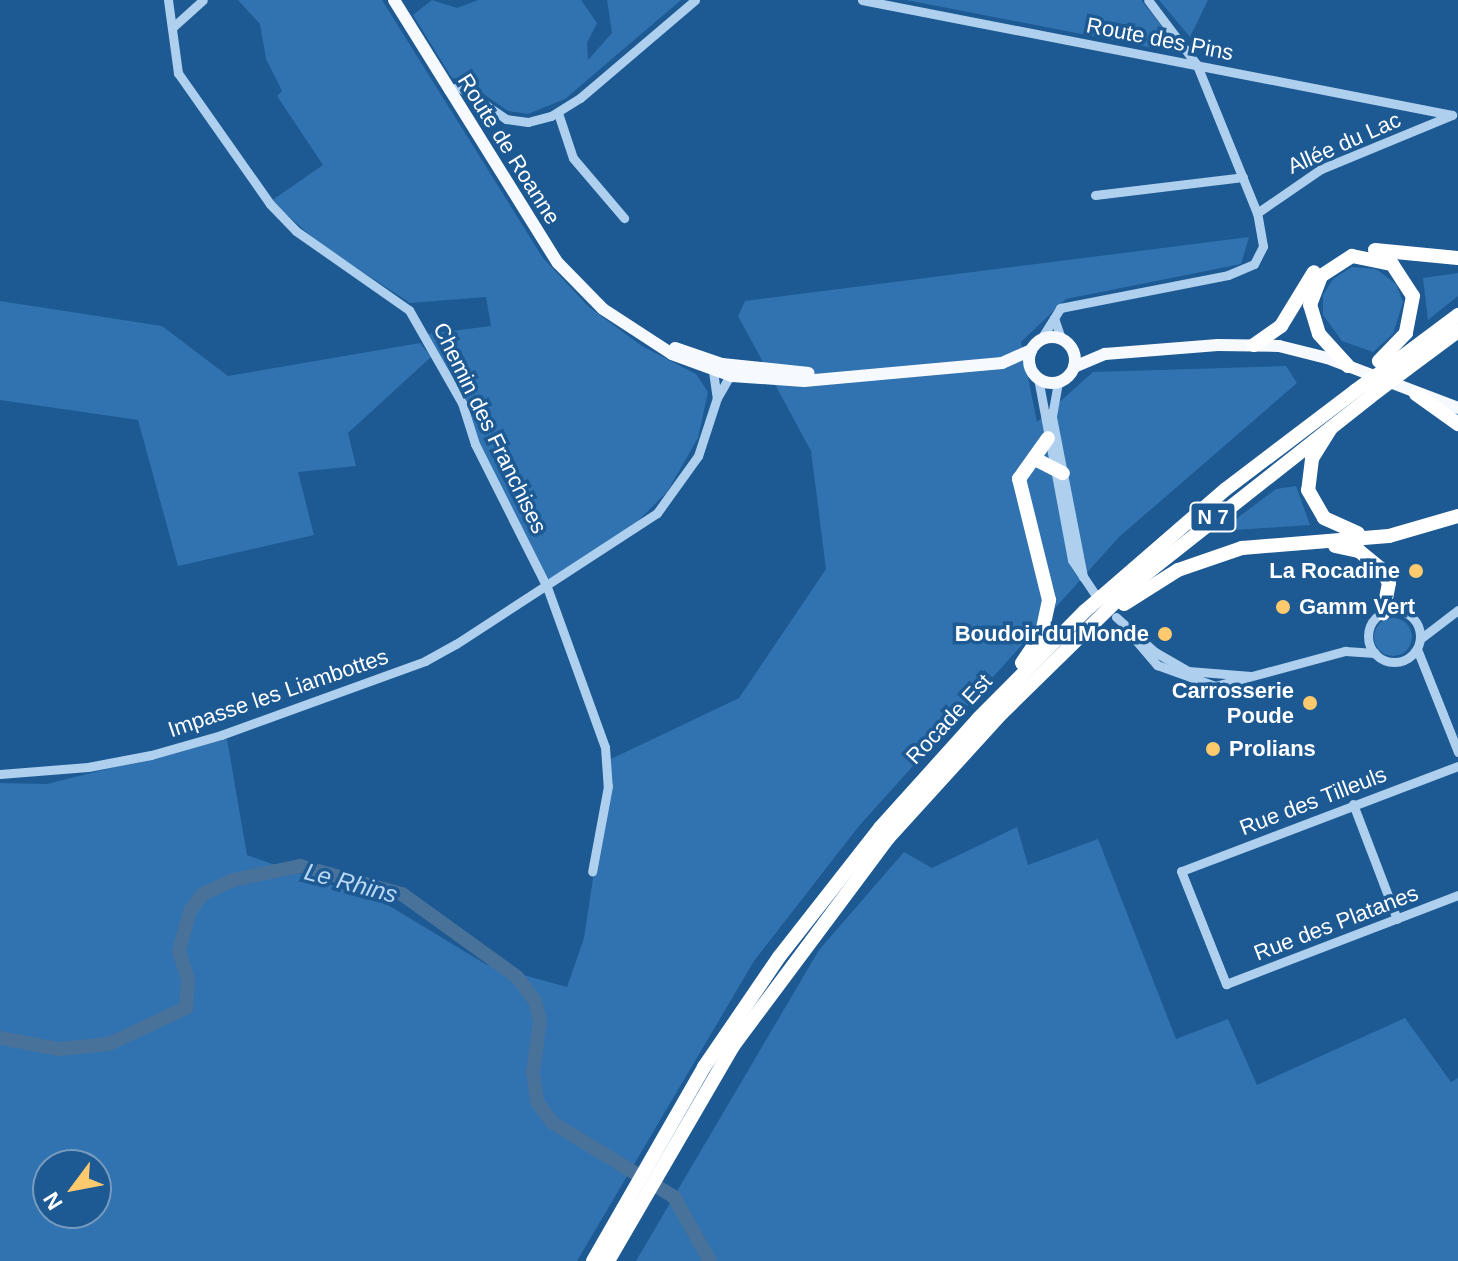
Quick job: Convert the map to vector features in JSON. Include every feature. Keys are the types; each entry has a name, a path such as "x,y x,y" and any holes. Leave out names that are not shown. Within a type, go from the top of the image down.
{"highway":[{"path":"1254,345 1281,326 1313,274 1338,253 1366,249 1458,258"},
{"path":"1348,366 1319,334 1310,305 1321,276 1352,256 1392,264 1413,296 1406,333 1385,363"},
{"name":"Rocade Est","path":"593,1261 633,1202 779,957 880,828 978,719 1172,534 1385,363 1458,315"},
{"name":"Rocade Est","path":"661,1152 733,1046 889,837 1098,618 1181,543 1333,423 1458,331"},
{"path":"1416,394 1458,424"},
{"path":"1333,423 1312,459 1308,480 1315,507 1332,525 1356,533 1390,530 1458,507"},
{"path":"978,719 983,704 1028,656 1047,621 1047,583 1019,486 1021,473 1037,460 1048,438"},
{"path":"1037,460 1058,469"},
{"path":"1098,618 1199,561 1253,546 1389,536 1458,516"},
{"path":"1316,539 1359,551 1375,562 1389,583 1383,613"},
{"name":"Rocade Est","path":"608,1261 633,1202"}],"main road":[{"name":"Route de Roanne","path":"394,0 538,237 577,286 603,309 672,354 724,369 804,381 1002,363"},
{"path":"1002,363 1031,350 1041,339 1061,338 1072,347 1105,354 1254,345 1348,366 1458,408"},
{"path":"1072,347 1074,367"},
{"path":"1031,350 1034,374"},
{"path":"1002,363 1058,382 1074,367 1105,354"}],"street":[{"name":"Chemin des Franchises","path":"168,0 178,73 270,204 296,231 414,316 462,403 475,444 547,587 605,747 608,786 592,872"},
{"path":"173,27 203,0"},
{"path":"448,90 459,87 494,114 517,122 558,113 695,0"},
{"name":"Route des Pins","path":"862,0 1452,115"},
{"path":"1041,339 1063,306 1249,268 1263,246 1257,213 1197,65 1148,0"},
{"path":"558,113 573,158 624,218"},
{"name":"Allée du Lac","path":"1257,213 1321,169 1452,115"},
{"path":"1095,195 1243,177"},
{"path":"1054,318 1061,338"},
{"path":"717,398 724,369"},
{"path":"717,398 724,369"},
{"path":"1034,374 1083,577 1094,593"},
{"path":"1058,382 1051,403 1058,469"},
{"name":"Impasse les Liambottes","path":"0,774 88,767 221,735 425,661 639,527 671,498 698,456 717,398"},
{"path":"1401,661 1438,621 1458,610"},
{"path":"1345,651 1369,632 1383,613 1400,611 1414,621 1438,621"},
{"path":"1116,617 1157,665 1180,677 1215,686 1345,651 1375,653 1401,661 1425,675"},
{"path":"1414,621 1425,675 1457,745"},
{"path":"1369,632 1375,653"},
{"name":"Rue des Tilleuls","path":"1226,984 1181,871 1458,766"},
{"path":"1353,804 1397,919"},
{"name":"Rue des Platanes","path":"1226,984 1458,895"}],"shaded area":[{"path":"238,0 382,0 543,258 589,307 642,346 696,374 708,392 698,438 667,492 634,525 547,580 477,441 461,392 428,334 491,326 486,297 410,303 319,243 271,201 323,165 277,96 282,91 266,59 260,24"},
{"path":"432,0 457,8 478,0 581,0 597,23 587,43 588,60 612,33 607,0 681,0 565,99 528,114 508,111 462,79 452,78 413,15"},
{"path":"906,0 1141,0 1184,54"},
{"path":"1159,0 1208,0 1190,37"},
{"path":"1249,237 1241,264 1066,299 1021,342 1037,422 1093,372 1286,366 1297,383 1119,537 859,826 754,961 577,1261 0,1261 0,783 47,784 227,739 247,855 388,905 487,965 567,987 584,938 611,759 739,698 826,569 811,451 738,316 745,301"},
{"path":"1352,267 1376,269 1396,284 1403,302 1393,334 1373,352 1342,341 1323,315 1323,295 1333,279"},
{"path":"1458,273 1458,296 1428,320 1423,278"},
{"path":"0,301 162,326 228,376 420,343 431,357 348,433 356,466 298,472 314,535 178,566 138,420 0,400"},
{"path":"1296,486 1310,525 1220,531 1276,489"},
{"path":"1393,618 1406,624 1412,637 1406,650 1393,656 1380,650 1374,637 1380,624"},
{"path":"1017,827 1028,865 1098,839 1176,1039 1228,1019 1257,1085 1405,1018 1451,1082 1458,1078 1458,1261 636,1261 819,950 904,852 932,868"}],"waterway":[{"name":"Le Rhins","path":"0,1038 59,1049 109,1044 186,1008 188,979 179,951 190,911 203,894 233,880 300,866 402,894 517,977 535,1001 540,1021 533,1072 537,1102 553,1123 674,1197 710,1261"}],"place":[{"name":"La Rocadine","path":"1416,571"},
{"name":"Gamm Vert","path":"1283,607"},
{"name":"Boudoir du Monde","path":"1165,634"},
{"name":"Carrosserie Poude","path":"1310,703"},
{"name":"Prolians","path":"1213,749"}]}
